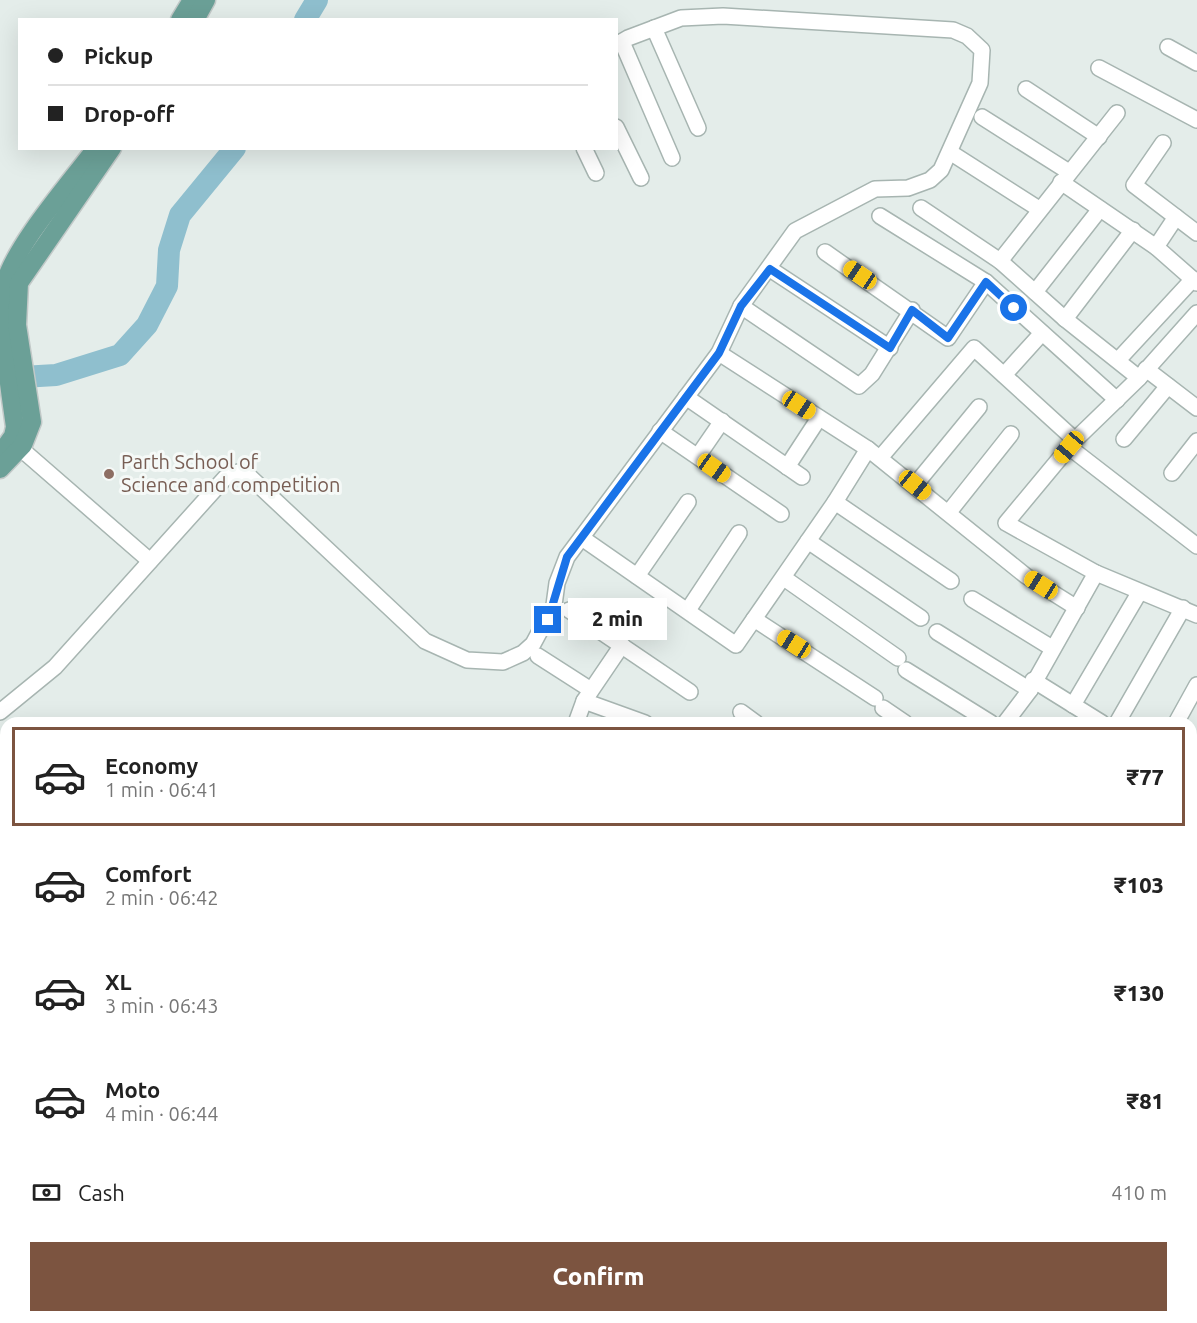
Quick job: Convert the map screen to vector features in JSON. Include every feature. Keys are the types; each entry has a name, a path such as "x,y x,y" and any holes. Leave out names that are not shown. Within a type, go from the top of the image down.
{"main road":[{"path":"181,18 192,0"},
{"path":"196,18 207,0"},
{"path":"0,469 27,439 4,286 18,253 95,150"},
{"path":"9,317 24,272 111,150"},
{"path":"0,454 24,425"}],"street":[{"path":"0,712 55,667 225,477 233,473 243,472 425,641 467,660 503,662 524,653 548,620 567,557 719,353 741,306 770,269 795,231 875,189 908,188 930,180 941,170 980,83 982,51 968,36 953,30 723,16 681,18 619,44 672,158"},
{"path":"654,28 698,128"},
{"path":"1168,47 1197,63"},
{"path":"1099,69 1197,120"},
{"path":"1026,89 1099,137"},
{"path":"1000,261 1117,113"},
{"path":"982,117 1065,177 1100,209 1156,247 1195,281 1119,359"},
{"path":"618,131 641,178"},
{"path":"1163,143 1134,185 1197,234"},
{"path":"585,150 596,173"},
{"path":"956,156 1039,209"},
{"path":"921,208 1000,261 1065,319 1119,359 1168,386 1197,408"},
{"path":"1035,292 1100,209"},
{"path":"880,216 986,282 1117,400"},
{"path":"1156,247 1176,218"},
{"path":"1065,319 1133,230"},
{"path":"825,252 912,310 948,338 986,282"},
{"path":"770,269 890,348"},
{"path":"741,306 859,386 866,382 890,348 912,310"},
{"path":"1197,313 1143,374 1072,444 1006,523 1096,573 1139,593 1197,615"},
{"path":"1004,375 1042,333"},
{"path":"582,538 736,645 835,502 874,454 974,348 1072,444 1197,546"},
{"path":"719,353 874,454 1026,576 1077,608"},
{"path":"1124,439 1168,386"},
{"path":"686,397 802,477"},
{"path":"915,485 979,407"},
{"path":"787,467 819,418"},
{"path":"698,456 722,421"},
{"path":"660,431 782,514"},
{"path":"949,512 1011,434"},
{"path":"1172,473 1197,441"},
{"path":"20,448 150,561"},
{"path":"637,576 688,502"},
{"path":"835,502 951,580"},
{"path":"688,610 739,533"},
{"path":"808,541 921,618"},
{"path":"1009,717 1032,685 1096,573"},
{"path":"784,578 902,664 982,717"},
{"path":"1073,705 1139,593"},
{"path":"972,599 1052,648"},
{"path":"1121,717 1183,609"},
{"path":"569,610 690,692"},
{"path":"754,619 897,717"},
{"path":"937,632 1092,717"},
{"path":"578,717 587,696 622,645"},
{"path":"538,656 587,696 632,717"},
{"path":"1179,717 1197,685"}],"waterway":[{"path":"306,18 317,0"},
{"path":"5,378 56,375 120,355 147,325 167,286 169,250 180,215 233,150"}],"place":[{"name":"Parth School of Science and competition","path":"109,474"}],"route":[{"path":"548,620 554,605 557,583 567,557 719,353 741,306 770,269 890,348 912,310 948,338 986,282 1014,308"}]}
